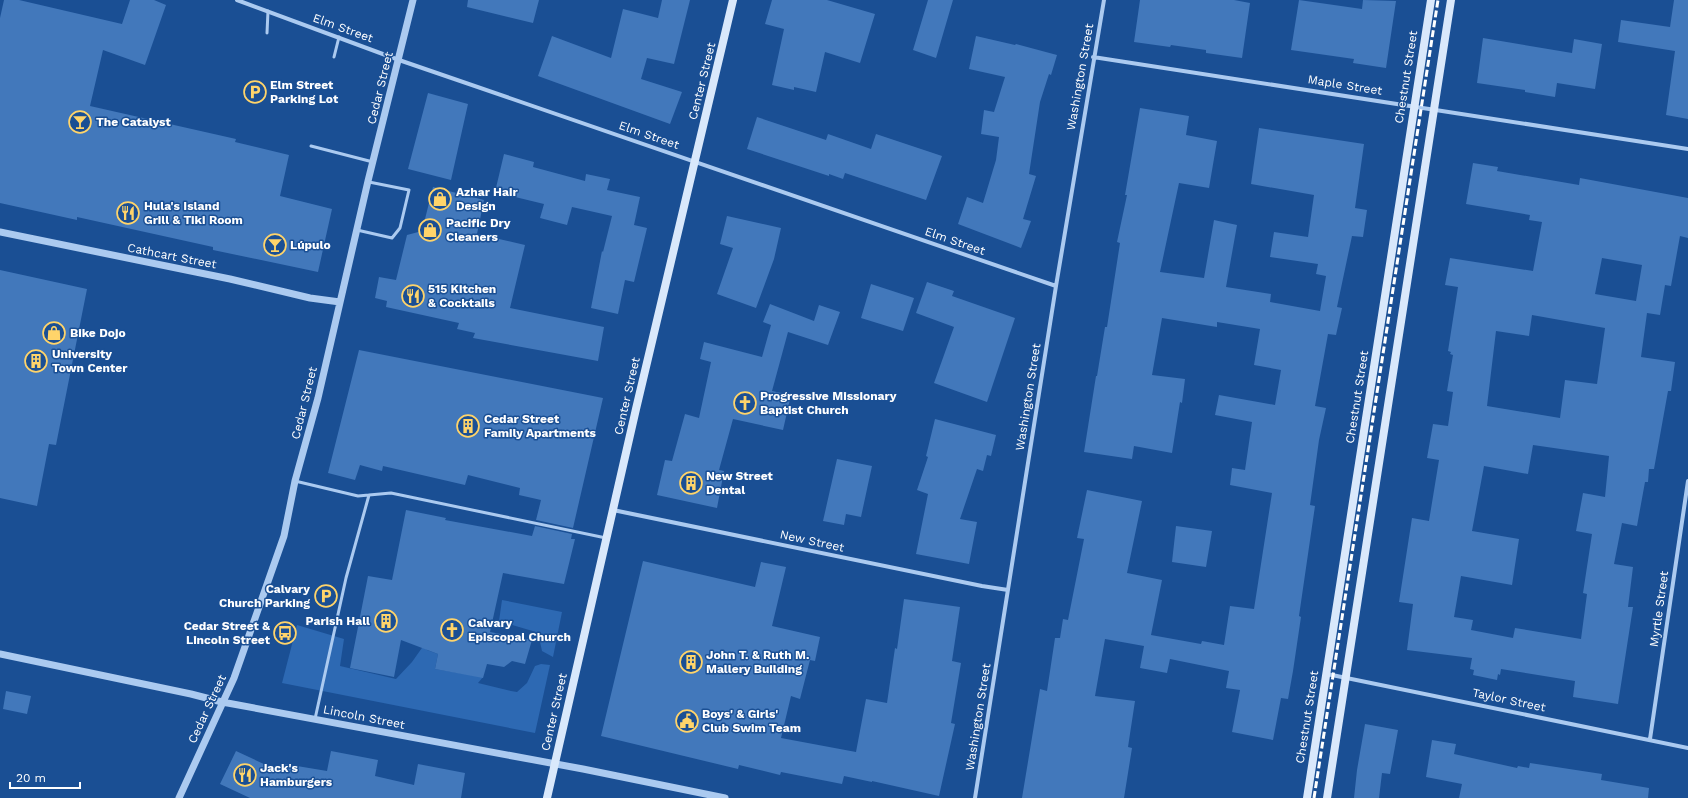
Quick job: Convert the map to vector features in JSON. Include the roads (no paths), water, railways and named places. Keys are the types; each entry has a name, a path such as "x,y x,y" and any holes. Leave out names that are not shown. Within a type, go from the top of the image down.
{"main road":[{"name":"Center Street","path":"547,798 612,510 733,0"},
{"name":"Chestnut Street","path":"1307,798 1430,0"},
{"path":"1327,798 1451,0"}],"street":[{"name":"Elm Street","path":"236,0 399,60 1056,286"},
{"name":"Cedar Street","path":"179,798 234,678 284,536 295,480 318,398 368,181 413,0"},
{"name":"Washington Street","path":"975,798 1093,57 1104,0"},
{"name":"Maple Street","path":"1093,57 1688,149"},
{"name":"Cathcart Street","path":"0,232 230,279 310,298 340,302"},
{"name":"Myrtle Street","path":"1650,739 1688,481"},
{"name":"New Street","path":"612,510 982,586 1008,590"},
{"name":"Lincoln Street","path":"0,654 191,694 222,702 554,763 725,798"},
{"name":"Taylor Street","path":"1327,674 1688,748"}],"lane":[{"path":"267,33 268,11"},
{"path":"334,57 339,37"},
{"path":"311,146 373,162"},
{"path":"357,230 392,238 400,228 409,190 368,181"},
{"path":"295,480 358,496 391,493 606,538"},
{"path":"315,719 346,578 369,495"}],"railway":[{"path":"1314,798 1438,0"}],"place":[{"name":"Elm Street Parking Lot","path":"255,92"},
{"name":"The Catalyst","path":"80,122"},
{"name":"Azhar Hair Design","path":"440,199"},
{"name":"Hula's Island Grill & Tiki Room","path":"128,213"},
{"name":"Pacific Dry Cleaners","path":"430,230"},
{"name":"Lúpulo","path":"275,245"},
{"name":"515 Kitchen & Cocktails","path":"413,296"},
{"name":"Bike Dojo","path":"54,333"},
{"name":"University Town Center","path":"36,361"},
{"name":"Progressive Missionary Baptist Church","path":"745,403"},
{"name":"Cedar Street Family Apartments","path":"468,426"},
{"name":"New Street Dental","path":"691,483"},
{"name":"Calvary Church Parking","path":"326,596"},
{"name":"Parish Hall","path":"386,621"},
{"name":"Calvary Episcopal Church","path":"452,630"},
{"name":"Cedar Street & Lincoln Street","path":"285,633"},
{"name":"John T. & Ruth M. Mallery Building","path":"691,662"},
{"name":"Boys' & Girls' Club Swim Team","path":"687,721"},
{"name":"Jack's Hamburgers","path":"245,775"}]}
